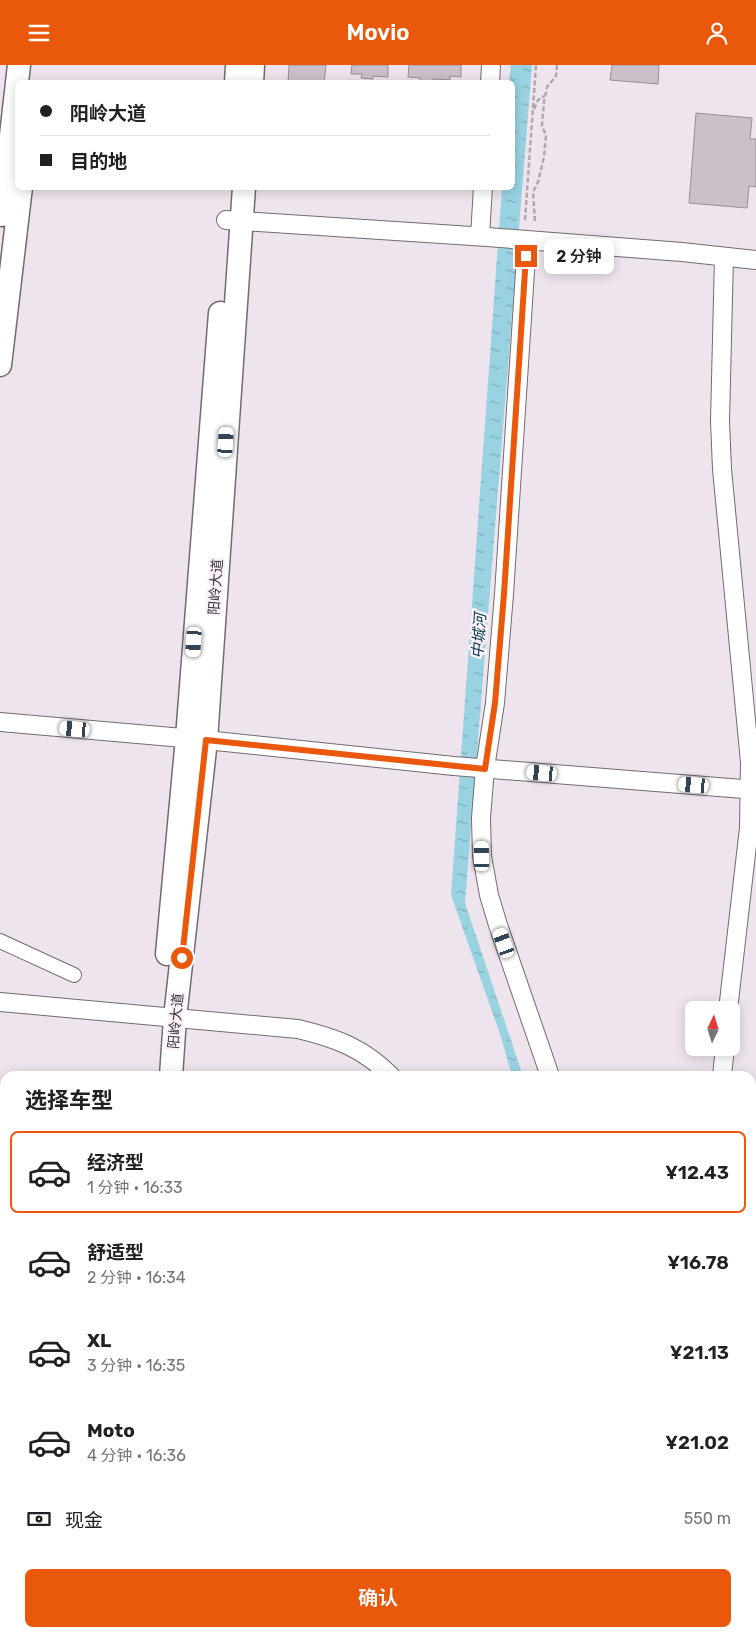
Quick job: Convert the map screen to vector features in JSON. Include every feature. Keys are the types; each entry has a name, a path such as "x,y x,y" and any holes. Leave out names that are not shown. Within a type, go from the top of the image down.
{"main road":[{"path":"18,80 20,65"},
{"path":"33,80 35,65"},
{"path":"236,80 237,65"},
{"path":"252,80 253,65"},
{"path":"0,232 15,107"},
{"path":"0,365 21,190"},
{"name":"阳岭大道","path":"229,190 234,220"},
{"name":"阳岭大道","path":"158,1071 168,1017 196,739 234,220 243,190"},
{"name":"阳岭大道","path":"168,1017 171,1071"}],"street":[{"path":"490,80 491,65"},
{"path":"483,236 484,190"},
{"path":"234,220 483,236 756,260"},
{"path":"527,241 504,594 495,703 480,818 482,856 489,895 548,1071"},
{"path":"724,257 720,421 722,469 753,790 729,1001"},
{"path":"0,722 196,739 485,769 753,790"},
{"path":"0,941 74,975"},
{"path":"0,1002 298,1029 326,1035 352,1046 372,1059 385,1071"},
{"path":"723,1071 724,1056"}],"path":[{"path":"524,220 536,65"},
{"path":"535,221 533,192 538,182 544,157 546,135 542,126 547,87 556,76 557,65"},
{"path":"533,112 538,100 546,95"}],"water":[{"name":"中城河","path":"511,65 532,65 465,903 521,1071 511,1071 501,1037 451,895 502,190 515,190 515,80 509,80"}],"building":[{"path":"289,65 326,65 324,80 288,80"},
{"path":"352,65 388,65 388,77 373,76 373,79 361,78 362,74 351,74"},
{"path":"409,65 461,65 461,77 450,76 450,80 420,80 420,78 408,77"},
{"path":"612,65 659,65 658,84 610,80"},
{"path":"696,113 752,118 750,139 756,139 756,187 749,186 747,208 689,203"}],"route":[{"path":"182,958 206,740 485,769 495,703 504,594 526,256"}]}
